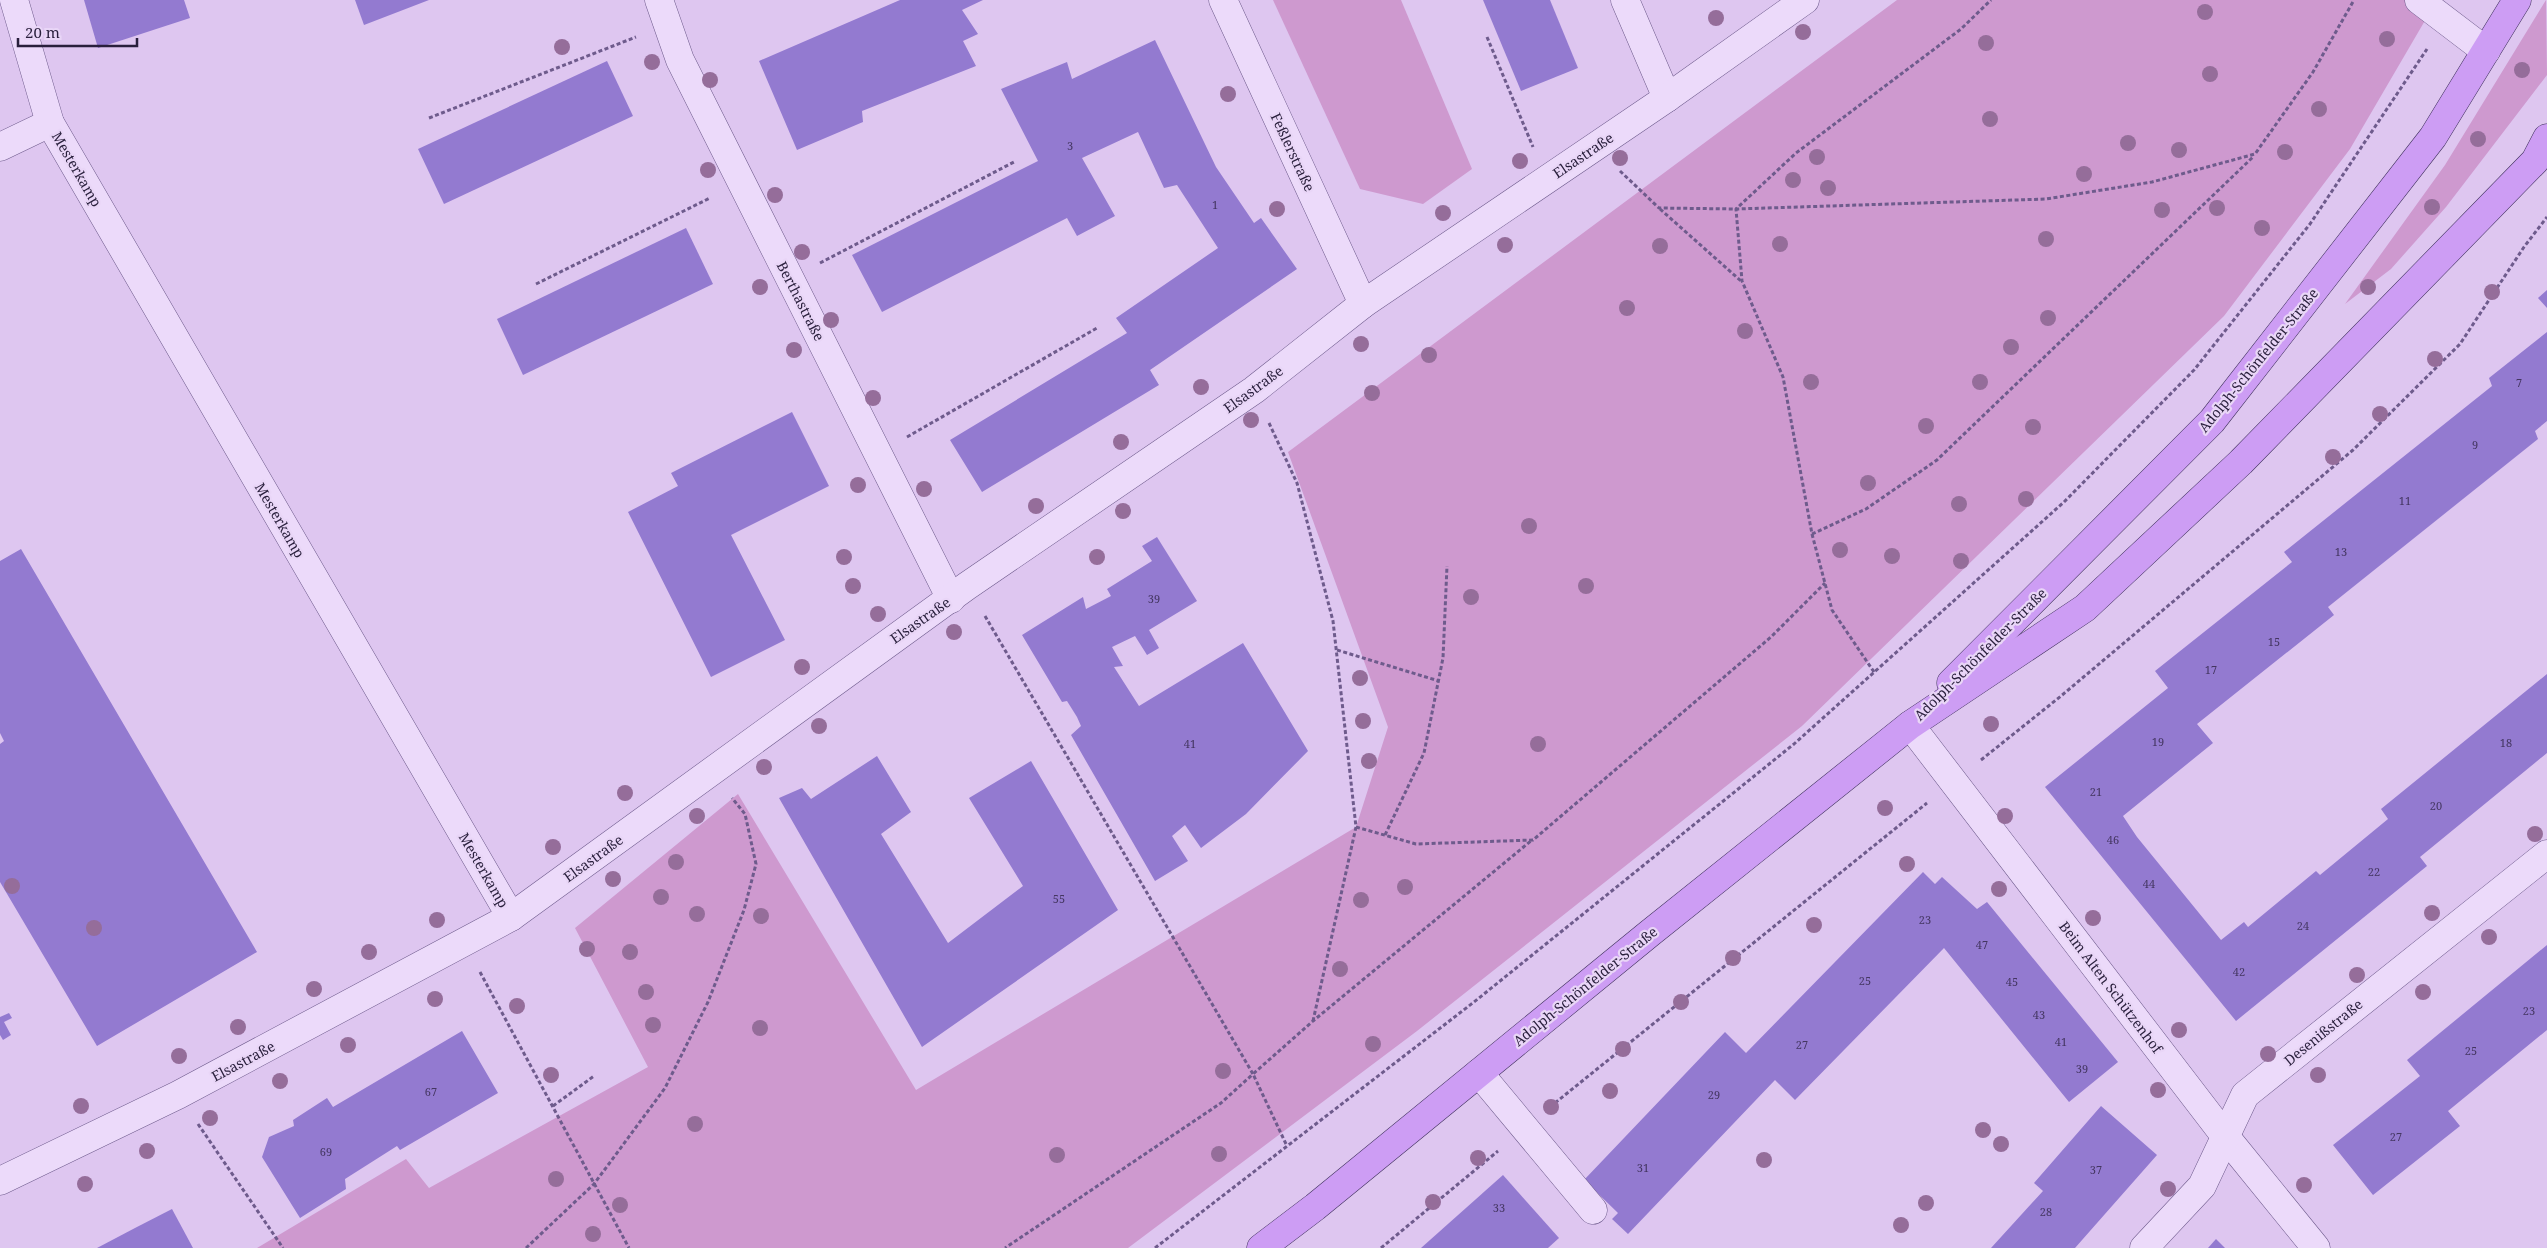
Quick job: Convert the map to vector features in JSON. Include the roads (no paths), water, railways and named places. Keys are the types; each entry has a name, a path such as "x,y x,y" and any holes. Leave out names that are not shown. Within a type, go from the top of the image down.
{"main road":[{"name":"Adolph-Schönfelder-Straße","path":"1910,725 2212,421 2433,137 2517,0"},
{"name":"Adolph-Schönfelder-Straße","path":"1262,1248 1910,725 2085,608 2241,462 2543,150"}],"street":[{"name":"Mesterkamp","path":"14,0 50,123 511,917"},
{"name":"Feßlerstraße","path":"1223,0 1363,304"},
{"path":"1625,0 1667,98"},
{"name":"Elsastraße","path":"0,1181 178,1095 511,917 959,593 1254,390 1363,304 1667,98 1805,0"},
{"path":"2419,0 2486,51"},
{"name":"Berthastraße","path":"663,12 680,60 878,454 959,593"},
{"path":"0,147 50,123"},
{"name":"Beim Alten Schützenhof","path":"1910,725 2225,1136 2316,1248"},
{"name":"Desenißstraße","path":"2144,1248 2202,1186 2245,1095 2547,854"},
{"path":"1479,1073 1593,1210"}]}
